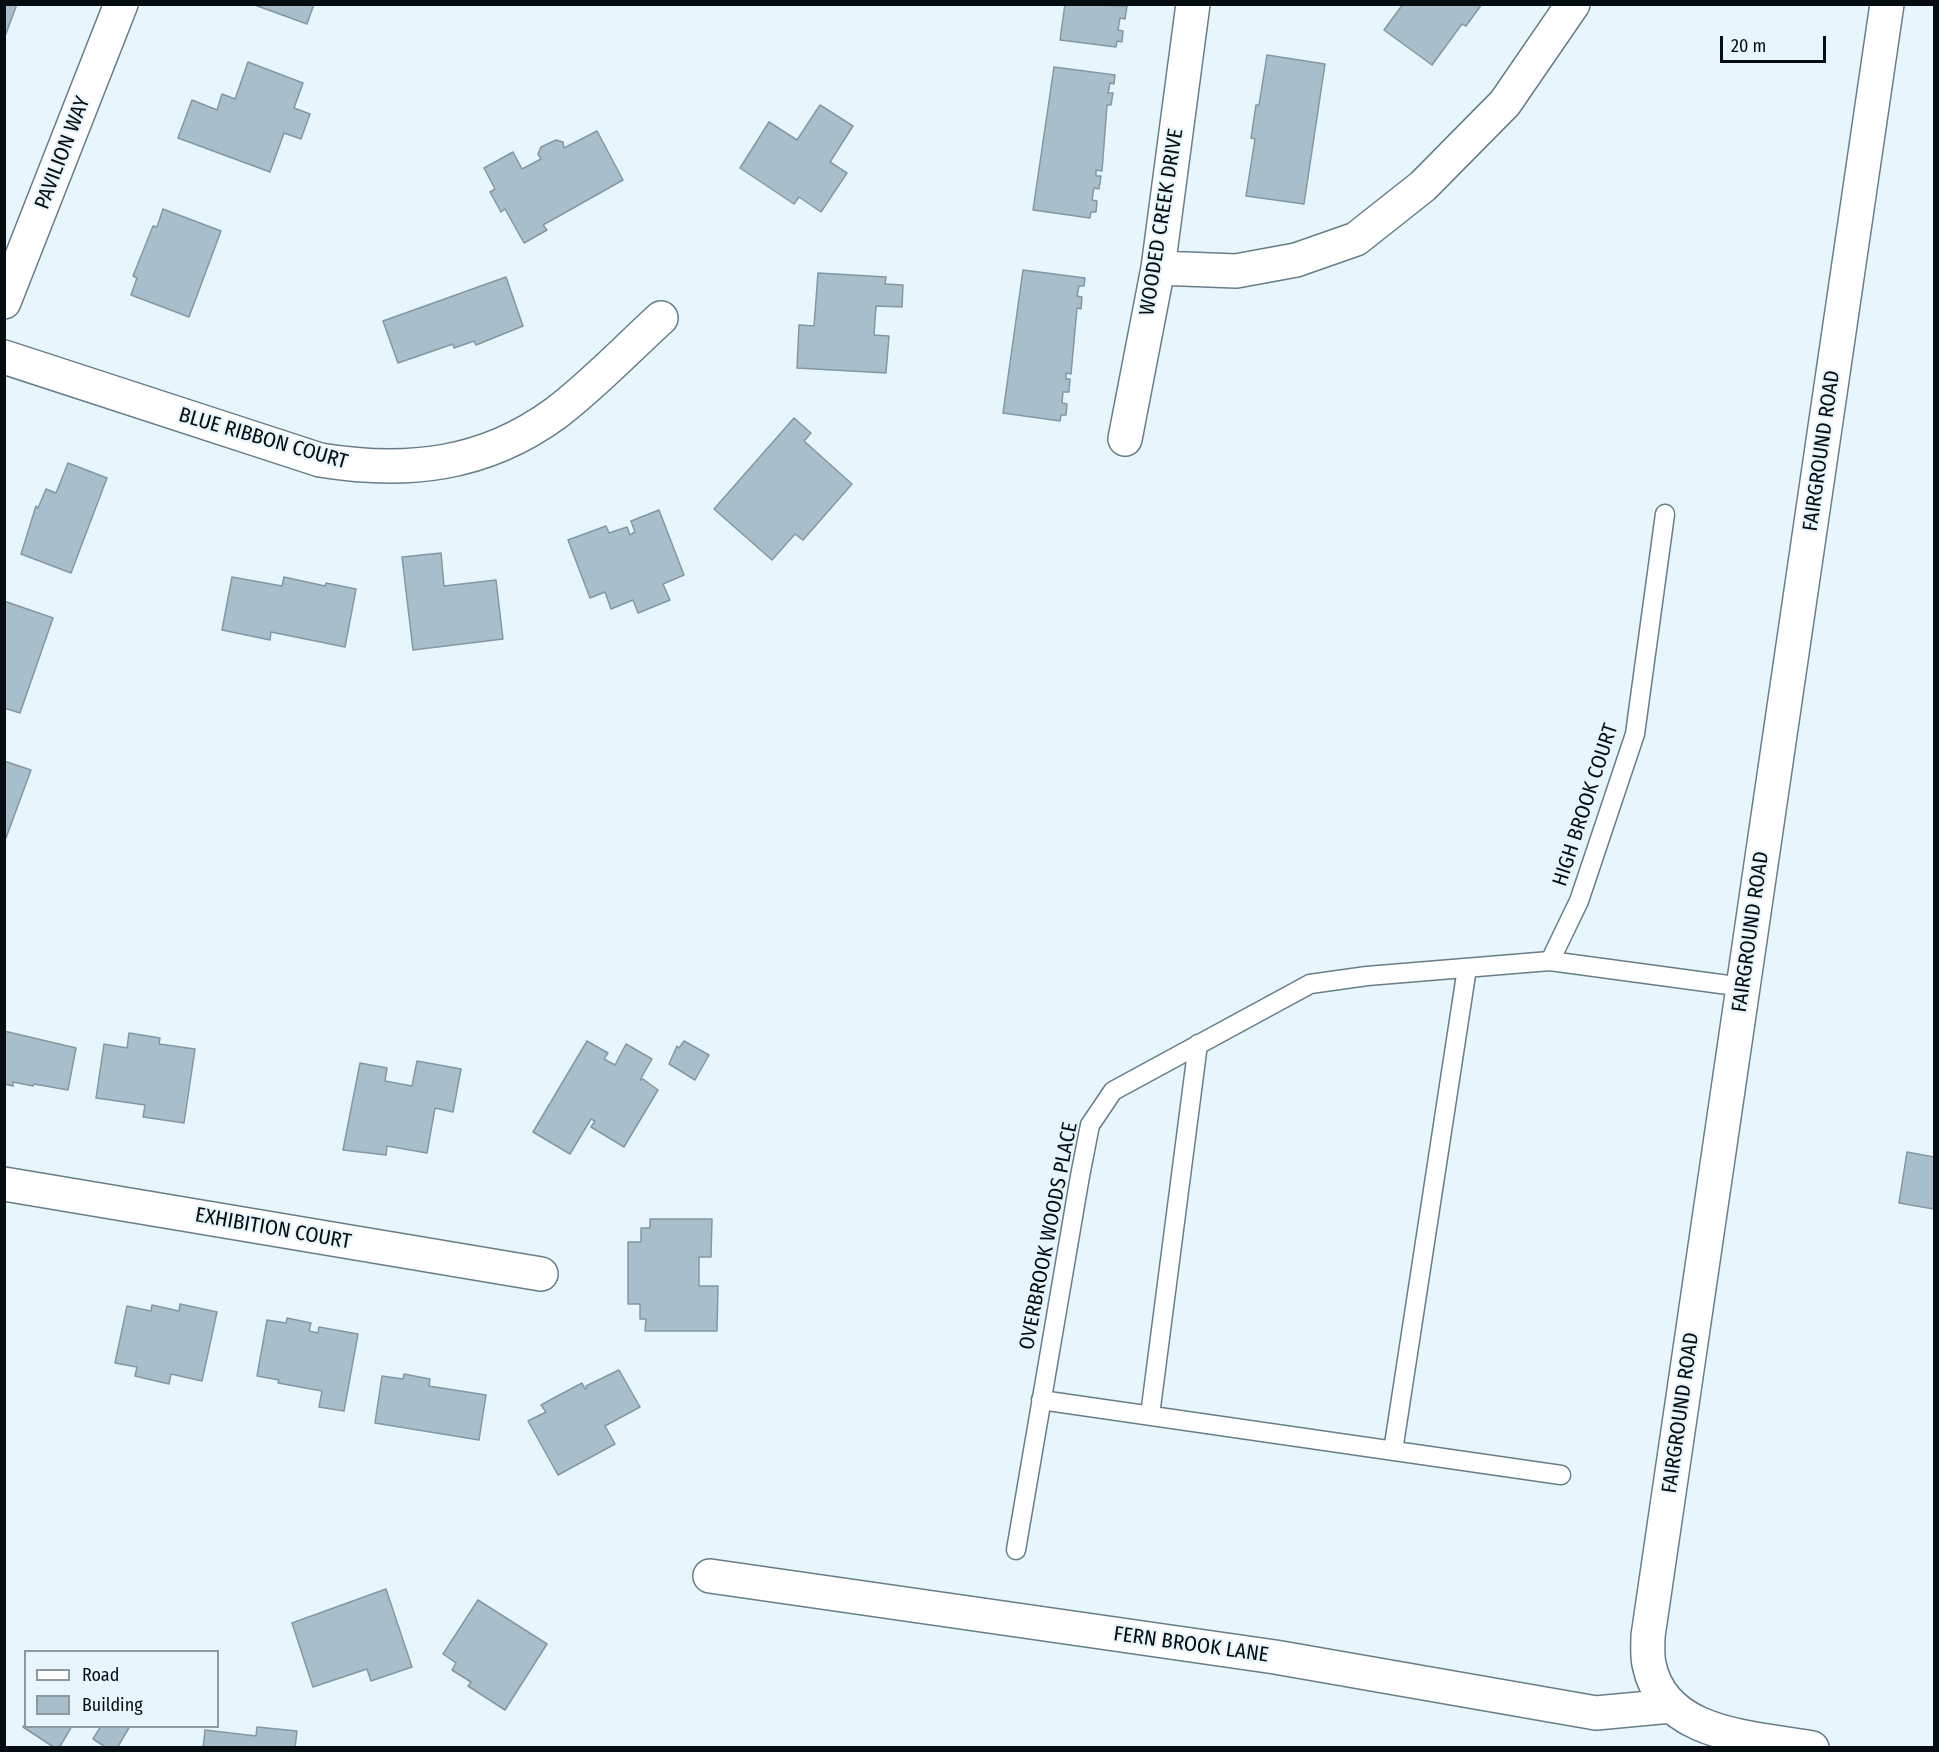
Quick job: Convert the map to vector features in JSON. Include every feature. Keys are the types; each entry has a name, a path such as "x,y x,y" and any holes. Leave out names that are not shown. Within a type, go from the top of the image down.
{"street":[{"name":"PAVILION WAY","path":"4,302 121,4"},
{"name":"WOODED CREEK DRIVE","path":"1125,439 1158,268 1193,4"},
{"path":"1158,268 1236,271 1296,260 1356,239 1424,186 1505,103 1573,4"},
{"name":"FAIRGROUND ROAD","path":"1812,1748 1709,1728 1682,1716 1656,1686 1649,1664 1648,1636 1887,4"},
{"name":"BLUE RIBBON COURT","path":"4,357 320,460 365,467 414,467 462,458 520,435 556,413 662,318"},
{"name":"EXHIBITION COURT","path":"4,1184 541,1274"},
{"name":"FERN BROOK LANE","path":"710,1576 1275,1657 1596,1713 1671,1706"}],"lane":[{"name":"HIGH BROOK COURT","path":"1550,961 1579,901 1635,734 1665,514"},
{"name":"OVERBROOK WOODS PLACE","path":"1016,1550 1090,1125 1113,1090 1310,984 1550,961 1743,987"},
{"path":"1393,1451 1467,968"},
{"path":"1150,1415 1198,1044"},
{"path":"1041,1400 1561,1475"}],"building":[{"path":"4,4 17,4 4,39"},
{"path":"252,4 314,4 307,24"},
{"path":"1065,4 1127,6 1125,19 1120,18 1118,30 1123,31 1122,42 1117,41 1116,47 1060,40"},
{"path":"1403,4 1482,4 1466,26 1462,24 1432,65 1384,30"},
{"path":"1267,55 1325,64 1304,204 1246,196 1255,139 1251,138"},
{"path":"248,62 303,83 294,108 310,114 301,139 284,133 270,172 178,138 192,100 217,110 222,94 235,99"},
{"path":"1054,67 1115,75 1114,84 1110,83 1108,93 1113,93 1111,105 1107,105 1102,171 1096,170 1096,176 1101,176 1099,189 1094,188 1092,200 1097,201 1096,212 1091,212 1090,218 1033,210"},
{"path":"820,105 853,126 830,162 847,173 821,212 799,197 794,204 740,168 769,122 797,140"},
{"path":"597,131 623,180 543,225 547,230 524,243 505,209 501,212 490,192 495,189 484,168 513,152 522,169 541,159 538,154 541,147 556,140 563,142 564,148"},
{"path":"163,209 221,231 189,317 131,295 137,278 133,276 153,226 157,227"},
{"path":"1023,270 1085,278 1084,286 1079,286 1077,296 1082,297 1081,309 1077,308 1071,374 1066,373 1066,379 1070,379 1069,392 1063,392 1062,403 1067,404 1066,415 1061,415 1060,421 1003,413"},
{"path":"818,273 886,277 885,284 903,285 902,307 876,306 874,335 889,336 886,373 797,368 799,325 814,326"},
{"path":"506,277 523,326 476,345 474,341 454,348 453,344 398,363 383,321"},
{"path":"794,418 811,433 804,441 852,484 803,540 795,534 772,560 714,509"},
{"path":"68,463 107,478 71,573 21,554 36,506 38,508 46,489 56,493"},
{"path":"659,510 684,575 663,584 670,600 638,613 633,600 611,609 605,592 590,598 568,540 606,526 609,533 627,527 630,535 635,532 631,521"},
{"path":"441,553 444,586 496,580 503,639 413,650 402,557"},
{"path":"232,577 282,586 284,577 325,586 326,583 356,589 345,647 271,632 270,640 222,630"},
{"path":"4,601 53,618 20,713 4,708"},
{"path":"4,761 31,770 6,838 4,838"},
{"path":"4,1031 76,1048 68,1090 13,1082 13,1086 4,1084"},
{"path":"129,1033 160,1038 159,1044 195,1049 184,1123 143,1117 145,1105 96,1098 104,1044 127,1048"},
{"path":"587,1041 608,1053 604,1059 615,1065 626,1044 652,1059 640,1080 643,1079 658,1090 624,1147 591,1127 595,1121 591,1119 570,1154 533,1132"},
{"path":"684,1041 709,1055 695,1080 669,1064 677,1046 679,1048"},
{"path":"417,1061 461,1069 453,1112 435,1108 427,1153 387,1146 386,1155 343,1150 360,1063 387,1068 385,1081 412,1086"},
{"path":"1907,1152 1934,1157 1934,1209 1899,1203"},
{"path":"650,1219 712,1219 711,1257 699,1257 699,1286 718,1286 717,1331 645,1331 646,1319 640,1319 640,1304 628,1304 628,1242 641,1242 641,1228 650,1228"},
{"path":"180,1304 217,1312 202,1381 171,1374 169,1384 135,1376 137,1367 115,1363 127,1306 151,1311 152,1305 179,1311"},
{"path":"287,1318 311,1323 309,1331 318,1333 319,1327 358,1334 344,1411 319,1407 322,1391 278,1383 279,1380 257,1376 267,1320 286,1323"},
{"path":"619,1370 640,1407 605,1426 615,1444 558,1475 528,1421 546,1412 541,1405 582,1383 585,1389 586,1386"},
{"path":"404,1374 430,1379 429,1386 486,1395 479,1440 375,1423 382,1376 403,1379"},
{"path":"386,1589 412,1667 371,1681 367,1669 313,1687 292,1623"},
{"path":"478,1600 547,1644 505,1710 468,1686 471,1682 452,1670 456,1663 443,1654"},
{"path":"257,1727 297,1731 295,1748 203,1748 205,1730 256,1736"},
{"path":"25,1728 71,1728 59,1748 55,1748"},
{"path":"100,1728 129,1728 117,1748 107,1748 93,1739"}]}
